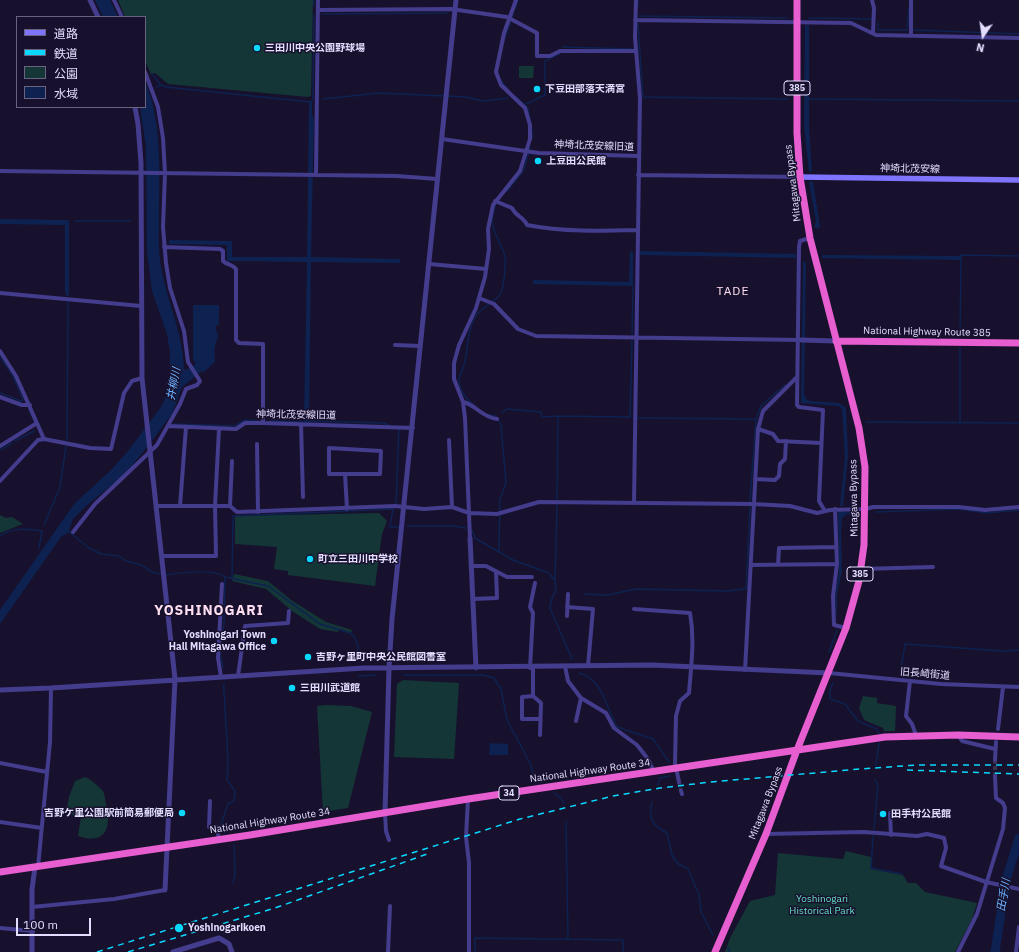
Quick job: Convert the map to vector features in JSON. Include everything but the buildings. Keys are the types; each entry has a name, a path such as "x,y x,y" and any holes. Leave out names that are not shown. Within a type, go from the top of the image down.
{"highway":[{"name":"Mitagawa Bypass","path":"715,952 766,834 797,750 846,628 861,570 864,545 866,509 865,467 859,428 810,238 800,176 797,133 796,0"},
{"name":"National Highway Route 385","path":"836,341 1019,343"},
{"name":"National Highway Route 34","path":"0,872 219,840 468,799 886,737 958,735 1019,737"}],"main road":[{"name":"神埼北茂安線","path":"800,176 1019,180"}],"street":[{"path":"90,0 98,16"},
{"path":"114,0 122,16"},
{"path":"312,174 318,0"},
{"path":"389,840 386,831 385,813 389,668 420,346 456,0"},
{"path":"476,668 465,418 462,402 454,379 454,363 459,345 479,298 489,249 489,222 496,203 520,172 529,152 530,135 527,111 523,105 504,88 497,76 497,61 516,0"},
{"path":"636,0 636,51 640,98 638,156"},
{"path":"872,0 874,8 873,33"},
{"path":"911,35 912,0"},
{"path":"318,10 455,10 511,20 537,33 537,56 550,56 560,51 636,51"},
{"path":"635,20 851,24 873,33 1019,38"},
{"path":"73,532 95,504 150,448 168,426 186,389 199,383 198,375 188,362 184,331 170,288 164,247 164,173 158,107 146,75"},
{"path":"32,907 114,899 165,890 175,679 142,378 142,172 135,108"},
{"name":"神埼北茂安線旧道","path":"442,139 529,152 638,156 634,503"},
{"path":"0,171 312,174 397,176 437,179"},
{"path":"638,175 800,176"},
{"path":"496,203 512,208 514,214 525,220 527,225 548,229 592,231 637,230"},
{"path":"810,238 805,239 799,244 802,340 796,378 797,405 799,407 823,410 819,501 825,511"},
{"path":"164,247 220,249 223,251 223,261 236,269 236,340 240,343 263,344 264,423"},
{"path":"429,264 486,269"},
{"path":"0,293 141,306"},
{"path":"479,298 493,303 518,329 536,336 836,341"},
{"path":"395,345 420,346"},
{"path":"0,351 16,376 44,439"},
{"path":"0,481 38,440 44,439 90,448 111,449 124,393 132,381 142,378"},
{"path":"745,670 758,429 763,412 796,378"},
{"path":"0,397 22,405 30,405"},
{"path":"462,402 466,402 480,414 497,419"},
{"path":"0,446 37,423"},
{"name":"神埼北茂安線旧道","path":"168,426 236,429 245,423 264,423 412,428"},
{"path":"301,424 303,497"},
{"path":"180,506 186,427"},
{"path":"162,556 216,556 215,506 219,429"},
{"path":"758,429 773,434 778,441 821,443"},
{"path":"449,440 452,507"},
{"path":"755,479 775,480 779,476 780,464 785,459 786,441"},
{"path":"258,444 258,512"},
{"path":"329,448 381,451 380,474 345,474 329,474 329,448"},
{"path":"230,506 232,461"},
{"path":"345,474 347,509"},
{"path":"157,506 230,506 237,512 395,506 424,509 452,507 469,513 499,514 538,502 753,504 790,506 813,513 835,509 959,507 985,510 1019,507"},
{"path":"835,509 837,564 832,596 834,625 846,628"},
{"path":"778,565 779,548 836,547"},
{"path":"751,565 837,564"},
{"path":"472,566 486,566 507,576 532,577"},
{"path":"861,570 933,567"},
{"path":"473,599 497,598 496,571"},
{"path":"535,583 530,607 533,612 531,668 533,696 540,703 540,735"},
{"path":"221,677 218,658 222,584"},
{"path":"566,616 568,594"},
{"path":"567,607 593,609 588,666"},
{"path":"634,609 690,613 692,628 692,667 689,693 680,701 676,716 674,764 679,782"},
{"path":"238,676 245,626 288,624 289,611"},
{"path":"0,690 389,668 531,668 565,666 692,667 829,673"},
{"path":"565,666 568,681 581,698 606,713 614,728 637,746 648,759 654,772"},
{"name":"旧長崎街道","path":"829,673 910,681 1019,687"},
{"path":"910,681 906,716 912,724 916,735"},
{"path":"998,730 1003,687"},
{"path":"32,952 32,889 42,828 50,742 51,688"},
{"path":"533,696 522,697 522,718 540,719"},
{"path":"576,720 581,698"},
{"path":"958,735 962,741 995,749"},
{"path":"995,760 996,742"},
{"path":"0,763 47,772"},
{"path":"958,952 977,914 1003,828 1006,808 996,798 995,776"},
{"path":"468,799 466,837 469,863 469,952"},
{"path":"210,801 209,827 217,827 219,840"},
{"path":"890,813 891,835"},
{"path":"0,822 42,828"},
{"path":"766,834 864,832 916,836 927,834 944,838 946,848 941,866 986,882 1017,889"},
{"path":"388,952 390,906"},
{"path":"1016,952 1019,927"},
{"path":"0,928 33,931"},
{"path":"173,952 219,938 229,944 232,952"}],"green space":[{"path":"118,0 313,0 311,96 308,97 168,84 155,73 151,74 146,63 146,16 125,16"},
{"path":"519,66 534,66 533,78 519,78"},
{"path":"379,513 387,521 382,534 375,586 288,575 288,571 274,569 277,547 235,544 235,516"},
{"path":"0,515 6,518 12,517 23,524 0,533"},
{"path":"234,574 268,581 291,600 326,622 352,630 351,633 341,629 337,632 320,629 292,611 266,589 232,581"},
{"path":"403,680 459,683 454,759 394,757 397,684"},
{"path":"863,696 877,698 877,703 896,706 895,731 884,731 883,728 864,720 859,708"},
{"path":"317,706 351,706 372,712 348,808 323,812"},
{"path":"85,777 94,782 103,791 108,813 107,827 104,833 95,838 78,836 81,817 66,813 69,797 75,781"},
{"name":"Yoshinogari Historical Park","path":"846,851 871,857 871,869 903,875 908,883 916,883 925,892 977,903 972,919 955,952 725,952 730,938 750,901 775,895 778,853 843,859"}],"water":[{"path":"95,0 110,0 118,16 103,16"},
{"path":"805,25 809,25 809,126 812,171 810,172 804,126"},
{"name":"井柳川","path":"146,83 155,115 159,149 160,260 162,274 181,341 184,369 186,370 196,364 193,360 193,305 219,305 219,324 216,326 218,336 215,348 215,362 204,372 202,371 182,387 172,414 125,474 86,506 73,519 69,530 71,531 61,537 0,624 0,610 74,504 111,470 128,451 161,407 167,394 170,376 170,353 167,334 152,291 147,252 146,147 140,108 146,108"},
{"path":"309,101 312,101 312,115 314,119 311,257 400,259 400,263 311,262 309,423 304,422 307,262 227,261 227,245 169,244 169,240 232,241 232,257 307,257"},
{"path":"809,182 813,182 820,226 818,229 814,227 816,222"},
{"path":"0,219 69,220 69,296 67,296 65,292 65,225 0,224"},
{"path":"630,251 633,252 633,286 533,284 533,280 629,282"},
{"path":"640,251 796,254 796,258 640,255"},
{"path":"822,255 962,256 962,260 822,258"},
{"path":"803,262 806,262 804,394 806,399 810,401 839,403 846,408 848,455 843,506 840,506 845,458 842,409 838,406 801,403"},
{"path":"838,511 854,514 847,514 842,518 842,571 837,594 837,621 835,595 839,572"},
{"path":"490,743 508,744 508,755 489,755"}],"waterway":[{"path":"314,0 314,6"},
{"path":"515,9 518,0"},
{"path":"638,0 638,6"},
{"path":"878,23 878,30 907,30 909,7"},
{"path":"322,14 448,13"},
{"path":"504,41 513,14"},
{"path":"311,102 313,100 314,15"},
{"path":"637,16 787,18"},
{"path":"809,18 871,19"},
{"path":"638,25 643,97 788,99"},
{"path":"914,30 1019,34"},
{"path":"562,47 632,49"},
{"path":"526,104 545,95 545,61 561,53"},
{"path":"152,74 161,85"},
{"path":"501,81 508,89"},
{"path":"157,87 161,85 166,87 310,102"},
{"path":"323,99 379,93 445,96"},
{"path":"448,96 465,97 483,101 508,98"},
{"path":"516,97 528,108 530,120"},
{"path":"809,99 1019,101"},
{"path":"532,131 532,139"},
{"path":"507,191 524,170 530,147"},
{"path":"474,405 462,392 459,380 466,358 468,338 472,324 479,312 499,296 503,284 505,256 494,230 492,219 496,204"},
{"path":"75,221 130,221"},
{"path":"960,335 961,255 1019,256"},
{"path":"632,334 633,286"},
{"path":"67,440 68,302"},
{"path":"557,499 558,416 630,417 632,341"},
{"path":"960,348 960,423"},
{"path":"0,357 13,376 23,400 21,401 0,393"},
{"path":"750,501 756,419 761,406 785,385"},
{"path":"502,413 507,409 541,412 542,417 558,416"},
{"path":"29,410 34,421"},
{"path":"490,415 496,416 501,425 506,483 500,499 499,552"},
{"path":"638,418 756,419"},
{"path":"174,424 235,426 245,420 259,421"},
{"path":"270,421 306,422"},
{"path":"307,421 384,423 388,425"},
{"path":"866,422 1019,423"},
{"path":"396,504 399,428"},
{"path":"15,441 34,431"},
{"path":"0,450 12,443"},
{"path":"44,525 60,487 66,446"},
{"path":"555,581 557,505"},
{"path":"584,594 608,595 636,589 726,591 746,589 750,507"},
{"path":"232,578 233,516 393,509 390,527 399,527"},
{"path":"876,512 958,509 987,513 1019,510"},
{"path":"407,526 453,526 466,528"},
{"path":"0,536 15,530 26,529 42,531 39,548"},
{"path":"472,530 475,538 513,560 549,573 555,581 556,589 550,608 572,659"},
{"path":"69,532 89,548 101,554 119,556 126,561 141,565 154,573 162,574"},
{"path":"165,575 205,572 220,574 225,577 268,586 320,624 350,633 355,638 358,646 358,659"},
{"path":"223,668 220,653 224,623 225,577"},
{"path":"829,652 837,630"},
{"path":"900,675 905,644 1003,651 1019,650"},
{"path":"579,673 594,681 599,688 617,727 653,739 669,762"},
{"path":"359,676 376,675"},
{"path":"404,675 483,675 494,678 501,689 507,720 530,763 534,776 539,782"},
{"path":"833,682 830,690 830,699 845,704 858,721 877,729 879,733"},
{"path":"224,684 228,752 227,780 235,791 234,801 228,804 221,824 225,833"},
{"path":"876,765 879,743"},
{"path":"658,785 660,778 670,776"},
{"path":"874,829 878,786 875,779"},
{"path":"554,793 561,798 564,803"},
{"path":"652,802 652,821 667,833 672,855 677,863 688,869 699,895 701,912 713,935"},
{"path":"566,822 568,938"},
{"path":"873,836 871,868 902,874"},
{"name":"田手川","path":"995,952 1006,880 1019,838"},
{"path":"233,883 235,875 234,844"},
{"path":"475,952 475,938 623,940 623,952"},
{"path":"728,948 730,952"}],"tunnel":[{"path":"995,760 995,776"},
{"path":"679,782 681,791"}],"railway":[{"path":"97,952 520,819 613,796 660,788 711,782 860,769 916,765 1019,765"},
{"path":"907,770 1019,774"},
{"path":"128,952 275,908 430,853"}],"place":[{"name":"三田川中央公園野球場","path":"257,48"},
{"name":"下豆田部落天満宮","path":"537,89"},
{"name":"上豆田公民館","path":"538,161"},
{"name":"町立三田川中学校","path":"310,559"},
{"name":"Yoshinogari Town Hall Mitagawa Office","path":"274,641"},
{"name":"吉野ヶ里町中央公民館図書室","path":"308,657"},
{"name":"三田川武道館","path":"292,688"},
{"name":"吉野ケ里公園駅前簡易郵便局","path":"182,813"},
{"name":"田手村公民館","path":"883,814"},
{"name":"Yoshinogarikoen","path":"179,928"}],"district":[{"name":"TADE","path":"733,292"},
{"name":"YOSHINOGARI","path":"209,611"}]}
